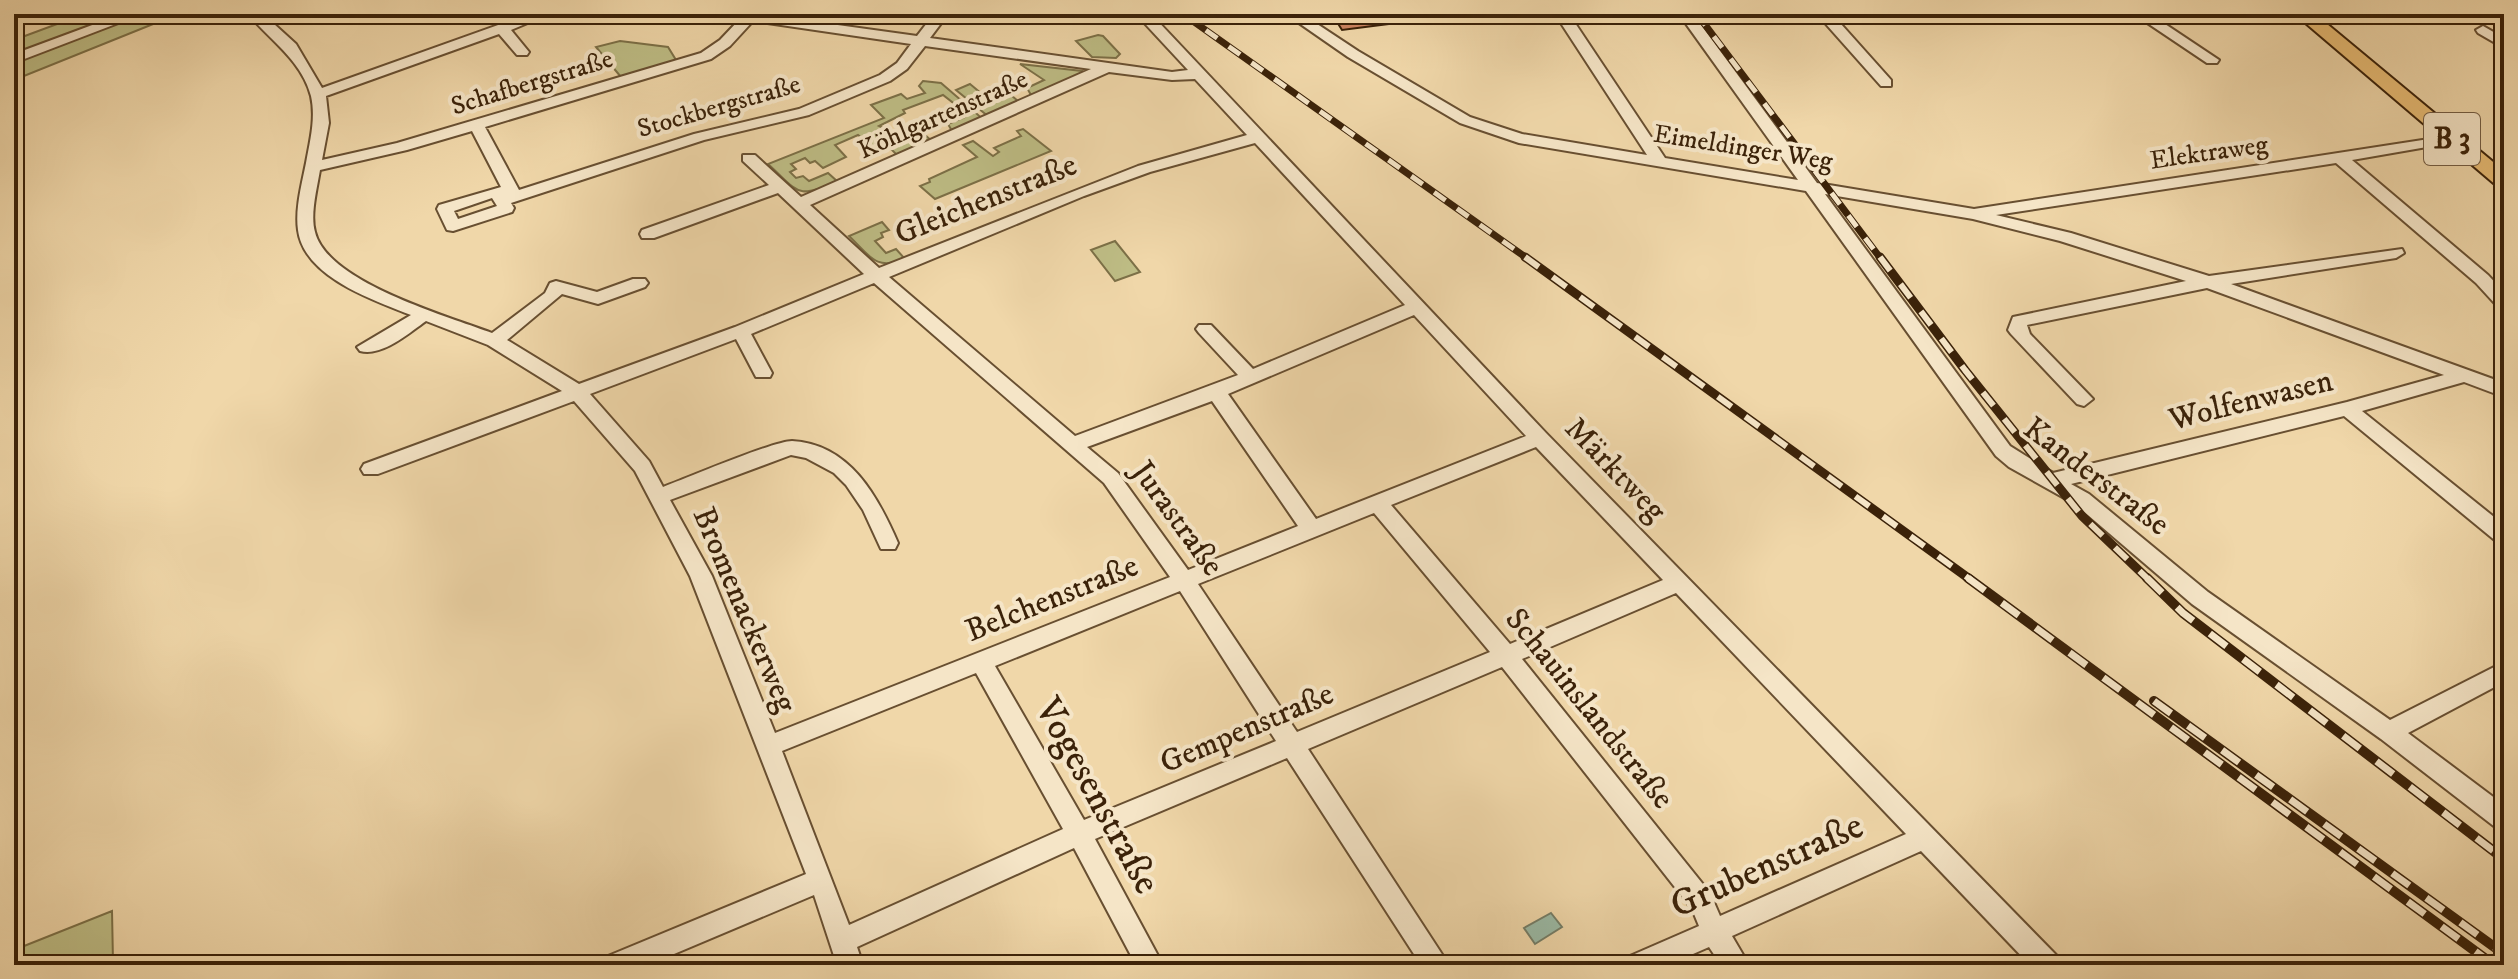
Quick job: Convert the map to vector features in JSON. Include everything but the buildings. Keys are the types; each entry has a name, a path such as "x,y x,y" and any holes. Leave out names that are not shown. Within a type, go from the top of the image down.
{"main road":[{"name":"B 3","path":"2304,14 2504,182"}],"street":[{"path":"14,59 135,14"},
{"path":"255,14 291,47 318,94 542,14"},
{"path":"729,14 1105,68 1172,76 1197,74"},
{"name":"Stockbergstraße","path":"477,125 508,199 699,137 804,112 892,74 941,14"},
{"name":"Märktweg","path":"1143,14 1539,438 2048,965"},
{"name":"Eimeldinger Weg","path":"1293,14 1353,54 1465,120 1519,138 1973,214 2065,237 2208,282 2504,390"},
{"path":"1562,14 1659,161"},
{"name":"Kanderstraße","path":"1686,14 2003,451 2016,462 2082,499 2200,598 2389,732 2504,819"},
{"path":"1824,14 1886,83"},
{"path":"2141,14 2212,60"},
{"name":"Schafbergstraße","path":"314,167 401,147 706,56 725,43 749,17"},
{"path":"2504,27 2483,30 2504,44"},
{"path":"502,28 522,52"},
{"name":"Köhlgartenstraße","path":"799,204 1105,68"},
{"name":"Bromenackerweg","path":"318,94 321,123 309,187 306,231 317,253 339,276 379,296 494,341 576,391 642,466 690,550 821,880 850,965"},
{"name":"Gleichenstraße","path":"371,469 741,331 1078,193 1144,169 1258,137"},
{"name":"Elektraweg","path":"1973,214 2168,182 2341,159 2450,138"},
{"name":"Jurastraße","path":"749,158 878,277 1111,478 1184,580 1436,965"},
{"path":"2341,159 2482,279 2504,303"},
{"path":"648,234 780,187"},
{"name":"Eimeldinger Weg","path":"2208,282 2396,253"},
{"path":"2084,399 2017,330 2019,321 2208,282"},
{"path":"494,341 552,296 556,287 598,298 639,283"},
{"path":"1072,445 1216,392 1417,307"},
{"path":"366,347 390,338 426,313"},
{"path":"1205,329 1250,377"},
{"path":"741,331 763,373"},
{"name":"Wolfenwasen","path":"2052,481 2347,409 2463,376"},
{"path":"1216,392 1310,527"},
{"path":"2347,409 2504,536"},
{"name":"Belchenstraße","path":"767,747 1310,527 1378,504 1539,438"},
{"path":"659,496 790,448 813,451 845,470 871,503 888,543"},
{"name":"Schauinslandstraße","path":"1378,504 1505,654 1701,901 1714,932 1736,965"},
{"name":"Gempenstraße","path":"841,941 1079,834 1679,583"},
{"name":"Vogesenstraße","path":"981,662 1150,965"},
{"path":"2389,732 2504,671"},
{"name":"Grubenstraße","path":"1639,965 1926,837"},
{"path":"617,965 821,880"}],"shaded area":[{"path":"84,14 178,14 14,80 14,40"},
{"path":"1103,36 1120,54 1116,58 1092,57 1076,41"},
{"path":"620,41 668,47 676,60 621,77 596,47"},
{"path":"1020,64 1082,71 1083,76 1031,95 1027,88 1044,80"},
{"path":"923,81 941,83 984,120 952,131 948,124 965,117 966,113 943,95 903,110 905,113 879,126 901,136 918,129 933,142 898,156 890,148 895,145 890,140 873,147 858,135 835,145 846,157 823,168 805,158 791,164 796,169 790,172 796,178 803,176 809,181 828,173 838,182 813,190 793,187 768,164 884,118 871,105 901,94 907,99 925,93 919,86"},
{"path":"970,84 988,99 1006,91 1018,101 989,117 956,90"},
{"path":"1023,129 1051,151 935,199 920,186 977,157 963,145 973,141 993,156 999,152 994,148 1021,136 1017,131"},
{"path":"882,222 889,230 881,233 883,237 875,241 886,253 896,249 905,259 887,263 874,260 849,236"},
{"path":"1115,241 1140,272 1115,281 1091,250"},
{"path":"112,911 113,962 106,965 14,965 14,950"},
{"path":"1551,913 1562,927 1535,944 1524,928"}],"railway":[{"path":"1183,14 1528,259"},
{"path":"1697,14 1881,259"},
{"path":"1525,257 1971,580"},
{"path":"1880,257 1965,370 2082,516 2149,580"},
{"path":"1968,578 2494,965"},
{"path":"2147,578 2183,613 2504,859"},
{"path":"2154,701 2504,954"}]}
